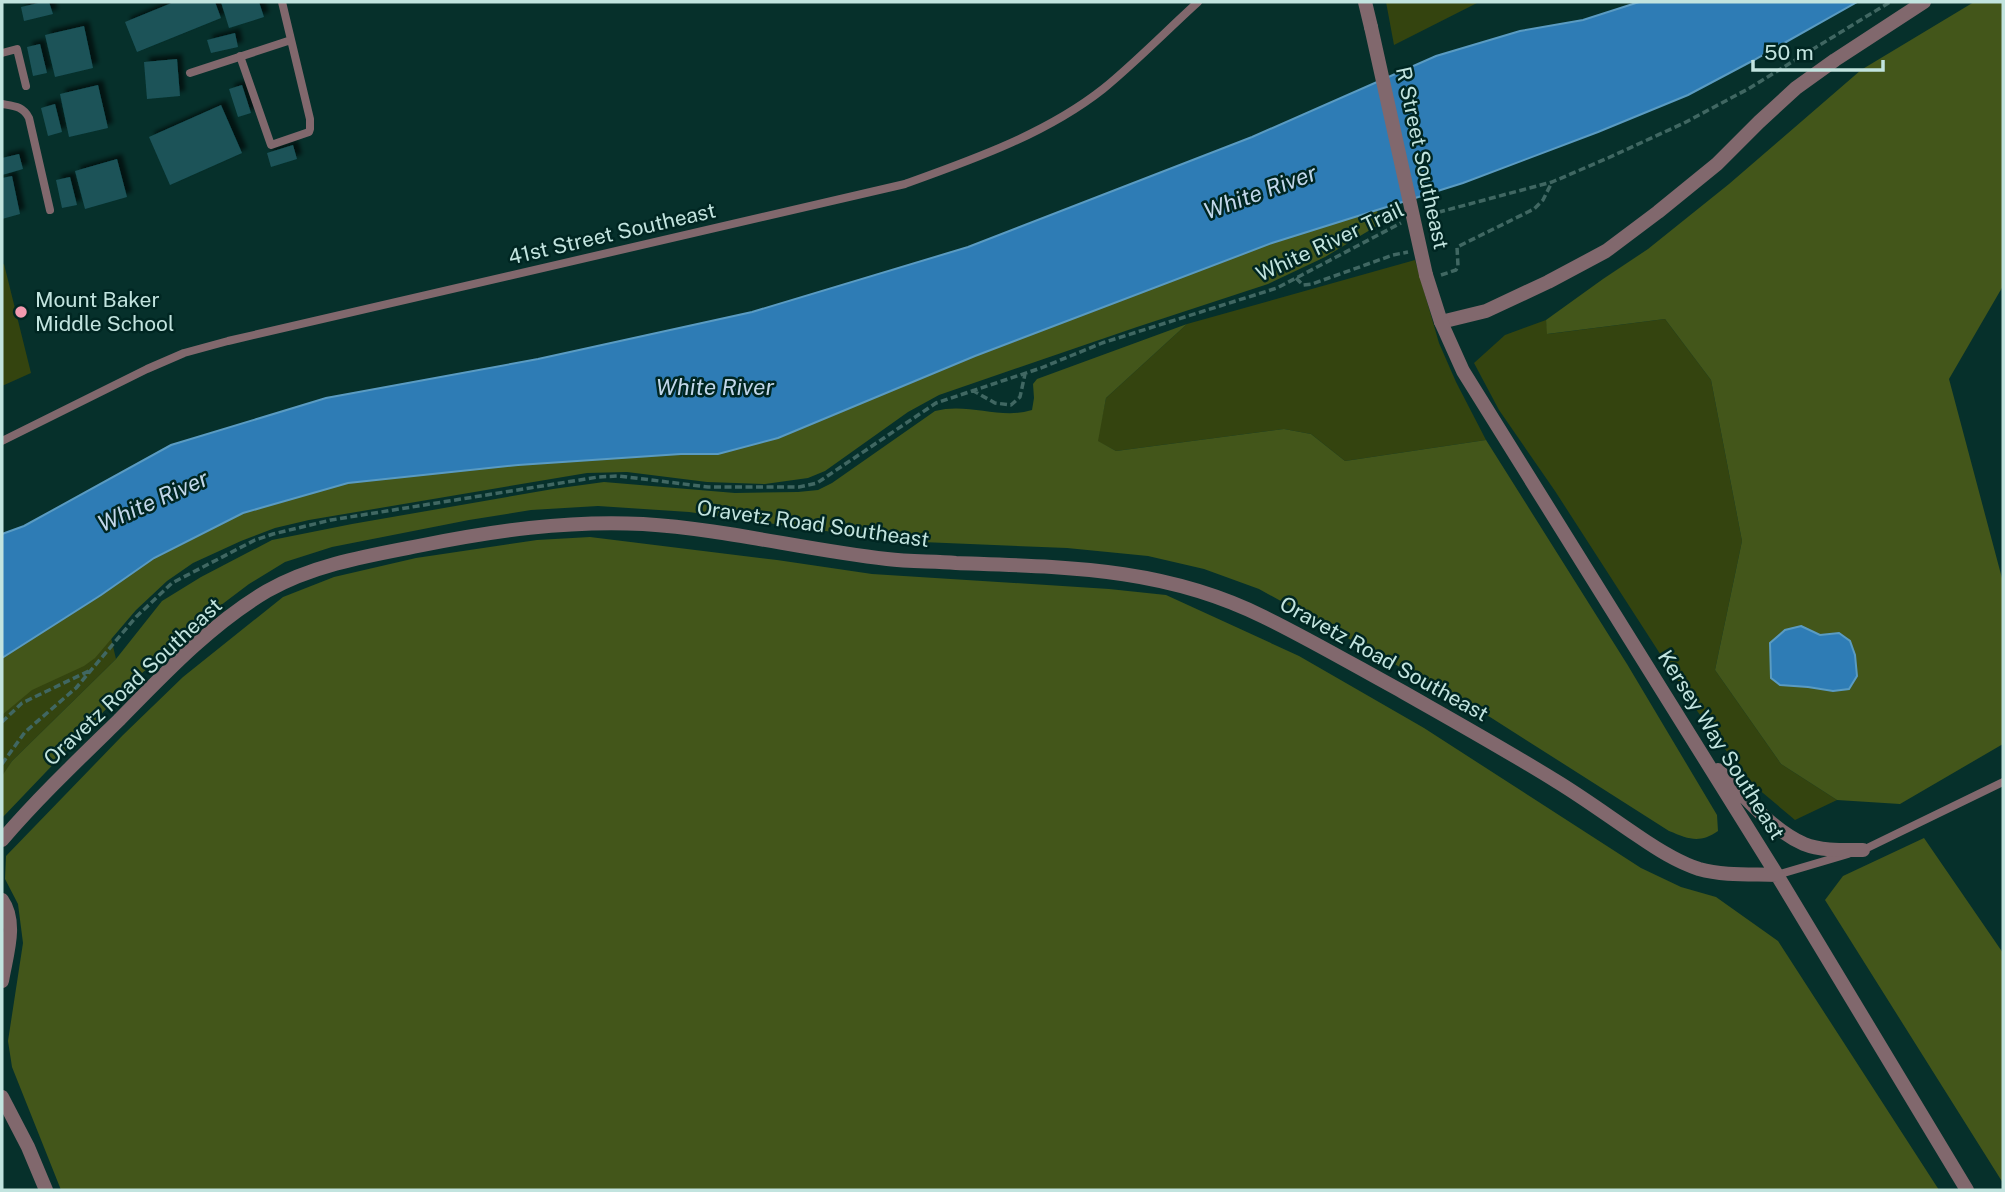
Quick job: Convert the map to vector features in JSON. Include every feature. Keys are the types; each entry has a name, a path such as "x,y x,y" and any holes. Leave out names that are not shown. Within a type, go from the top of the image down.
{"street":[{"name":"R Street Southeast","path":"1366,2 1426,277 1441,322"},
{"path":"1441,322 1486,312 1606,251 1717,164 1796,88 1924,2"},
{"name":"Kersey Way Southeast","path":"1441,322 1463,371 1777,875 1967,1190"},
{"name":"Oravetz Road Southeast","path":"2,840 188,652 246,604 293,578 363,556 439,542 557,524 618,523 682,528 889,559 1101,570 1140,575 1218,596 1265,617 1458,723 1557,781 1651,845 1678,860 1716,873 1777,875"},
{"path":"1700,752 1781,831 1805,845 1863,850"},
{"path":"2,900 9,913 10,927 2,981"},
{"path":"2,1097 28,1147 46,1190"}],"lane":[{"path":"240,57 271,145 309,132 310,119 282,2"},
{"name":"41st Street Southeast","path":"2,441 184,353 905,184 952,167 1013,142 1058,118 1101,90 1198,2"},
{"path":"190,73 291,40"},
{"path":"2,53 17,49 26,86"},
{"path":"2,104 20,107 29,118 50,210"},
{"path":"1777,875 1863,850 2003,782"}],"path":[{"name":"White River Trail","path":"1426,216 1552,182 1684,123 1748,89 1890,2"},
{"path":"1426,277 1456,270 1457,247 1534,209 1543,200 1552,182"},
{"name":"White River Trail","path":"853,461 936,403 1025,374 1102,343 1277,288 1403,222"},
{"path":"1296,278 1303,285 1312,284 1393,255 1420,250"},
{"path":"972,390 995,403 1010,405 1020,397 1025,374"},
{"path":"2,722 22,703 93,669"}],"green space":[{"path":"1386,2 1479,2 1394,45"},
{"path":"1974,2 2003,2 2003,286 1949,379 2003,582 2003,744 1900,804 1837,800 1781,764 1715,670 1742,541 1711,380 1665,319 1547,334 1546,320 1648,249 1729,184 1861,70"},
{"path":"1377,210 1380,224 1325,257 1268,284 939,395 908,412 825,471 808,478 765,484 707,482 627,472 587,473 275,528 193,563 167,581 136,610 95,658 84,666 32,690 2,715 2,658 154,558 243,513 348,483 518,465 718,454 778,438 975,356 1272,243"},
{"path":"1415,260 1439,343 1486,440 1345,461 1311,434 1284,429 1116,451 1097,441 1106,398 1187,324"},
{"path":"4,264 31,373 2,386 2,265"},
{"path":"1665,319 1711,380 1742,541 1715,670 1781,764 1837,800 1795,820 1757,788 1695,708 1555,491 1499,410 1474,363 1505,335 1546,320 1548,334"},
{"path":"1187,324 1106,398 1098,441 1116,451 1284,429 1311,434 1345,461 1486,440 1627,664 1717,815 1718,831 1705,838 1694,839 1669,831 1490,717 1259,589 1204,569 1148,556 1067,548 898,541 689,512 598,506 531,510 469,520 332,547 285,562 249,584 196,624 129,685 2,818 2,776 12,761 116,659 162,601 272,540 604,482 735,493 818,490 935,411 960,408 1020,413 1032,410 1033,384 1037,379"},
{"path":"590,537 872,574 1166,595 1299,656 1424,728 1641,868 1681,887 1716,897 1778,941 1939,1190 61,1190 12,1067 8,1041 23,943 18,904 5,879 6,856 183,677 283,597 334,577 416,558 537,540"},
{"path":"101,595 116,659 12,761 2,777 2,658"},
{"path":"1924,838 2003,953 2003,1183 1825,900 1843,876"}],"water":[{"name":"White River","path":"1639,2 1857,2 1688,95 1598,132 1463,183 1272,243 975,356 778,438 718,454 518,465 348,483 243,513 154,558 2,658 2,534 24,526 171,445 326,398 538,359 752,312 968,247 1252,137 1436,56 1520,31 1583,20"},
{"path":"1801,626 1820,635 1839,633 1850,641 1855,655 1857,676 1849,689 1833,691 1780,685 1771,678 1770,643 1785,630"}],"building":[{"path":"49,2 53,14 24,21 21,7"},
{"path":"174,2 215,2 221,18 137,52 125,22"},
{"path":"221,2 259,2 264,17 229,28"},
{"path":"84,26 93,68 55,77 45,35"},
{"path":"235,33 238,47 211,53 207,40"},
{"path":"40,44 47,73 33,76 27,47"},
{"path":"177,59 180,96 147,99 144,62"},
{"path":"98,85 108,128 69,137 60,94"},
{"path":"242,85 251,113 238,117 229,89"},
{"path":"55,104 62,132 48,136 41,108"},
{"path":"221,105 242,153 170,185 149,137"},
{"path":"293,145 297,159 271,167 267,153"},
{"path":"19,154 23,169 2,175 2,158"},
{"path":"117,159 127,197 85,209 75,171"},
{"path":"12,176 20,214 2,219 2,178"},
{"path":"70,177 77,205 62,208 56,180"}],"place":[{"name":"Mount Baker Middle School","path":"21,312"}]}
